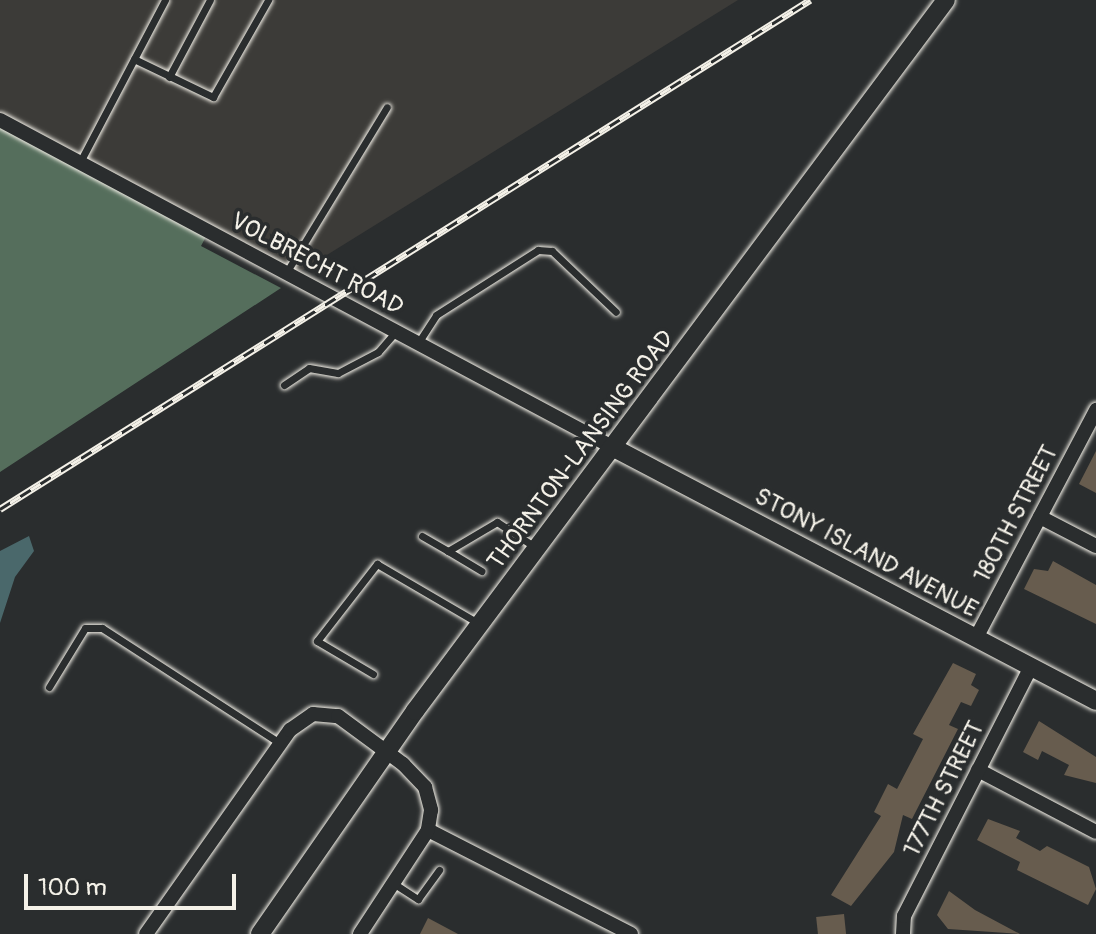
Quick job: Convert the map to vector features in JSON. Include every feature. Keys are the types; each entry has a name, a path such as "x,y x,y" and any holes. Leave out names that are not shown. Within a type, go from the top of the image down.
{"street":[{"name":"THORNTON-LANSING ROAD","path":"260,934 386,752 480,624 946,0"},
{"name":"VOLBRECHT ROAD","path":"0,120 614,448"},
{"name":"180TH STREET","path":"976,638 1096,410"},
{"name":"STONY ISLAND AVENUE","path":"614,448 1096,701"},
{"path":"1040,517 1096,546"},
{"name":"177TH STREET","path":"903,934 904,916 1031,667"},
{"path":"146,934 281,744 313,714 338,716 386,752 425,787 428,830 360,934"},
{"path":"978,770 1096,832"},
{"path":"428,830 631,934"}],"lane":[{"path":"80,162 165,0"},
{"path":"169,77 210,0"},
{"path":"134,59 213,97 268,0"},
{"path":"286,273 387,107"},
{"path":"418,343 436,315 538,250 552,251 616,312"},
{"path":"284,385 309,368 338,373 378,352 396,331"},
{"path":"448,551 497,522 537,548"},
{"path":"422,536 481,571"},
{"path":"373,674 317,641 377,564 480,624"},
{"path":"49,687 85,628 102,628 281,744"},
{"path":"393,883 418,899 439,870"}],"shaded area":[{"path":"0,0 738,0 293,276 0,120"}],"green space":[{"path":"0,116 211,227 201,246 281,288 0,472"}],"water":[{"path":"29,536 34,551 15,577 0,623 0,551"}],"building":[{"path":"1096,451 1096,493 1079,484"},
{"path":"1053,561 1096,585 1096,624 1024,589 1034,569 1048,571"},
{"path":"953,663 976,674 971,685 979,690 971,706 961,702 949,725 958,729 912,819 903,815 894,852 851,906 831,895 881,816 874,812 888,784 897,789 923,739 913,734"},
{"path":"1039,721 1096,757 1096,783 1064,775 1069,765 1042,751 1038,760 1023,752"},
{"path":"988,819 1020,831 1016,838 1040,851 1047,846 1089,867 1096,889 1088,905 1017,870 1020,862 977,840"},
{"path":"949,891 975,910 1020,934 948,929 937,915"},
{"path":"844,914 846,934 818,934 816,917"},
{"path":"428,918 458,934 420,934"}],"railway":[{"path":"0,509 810,0"}]}
